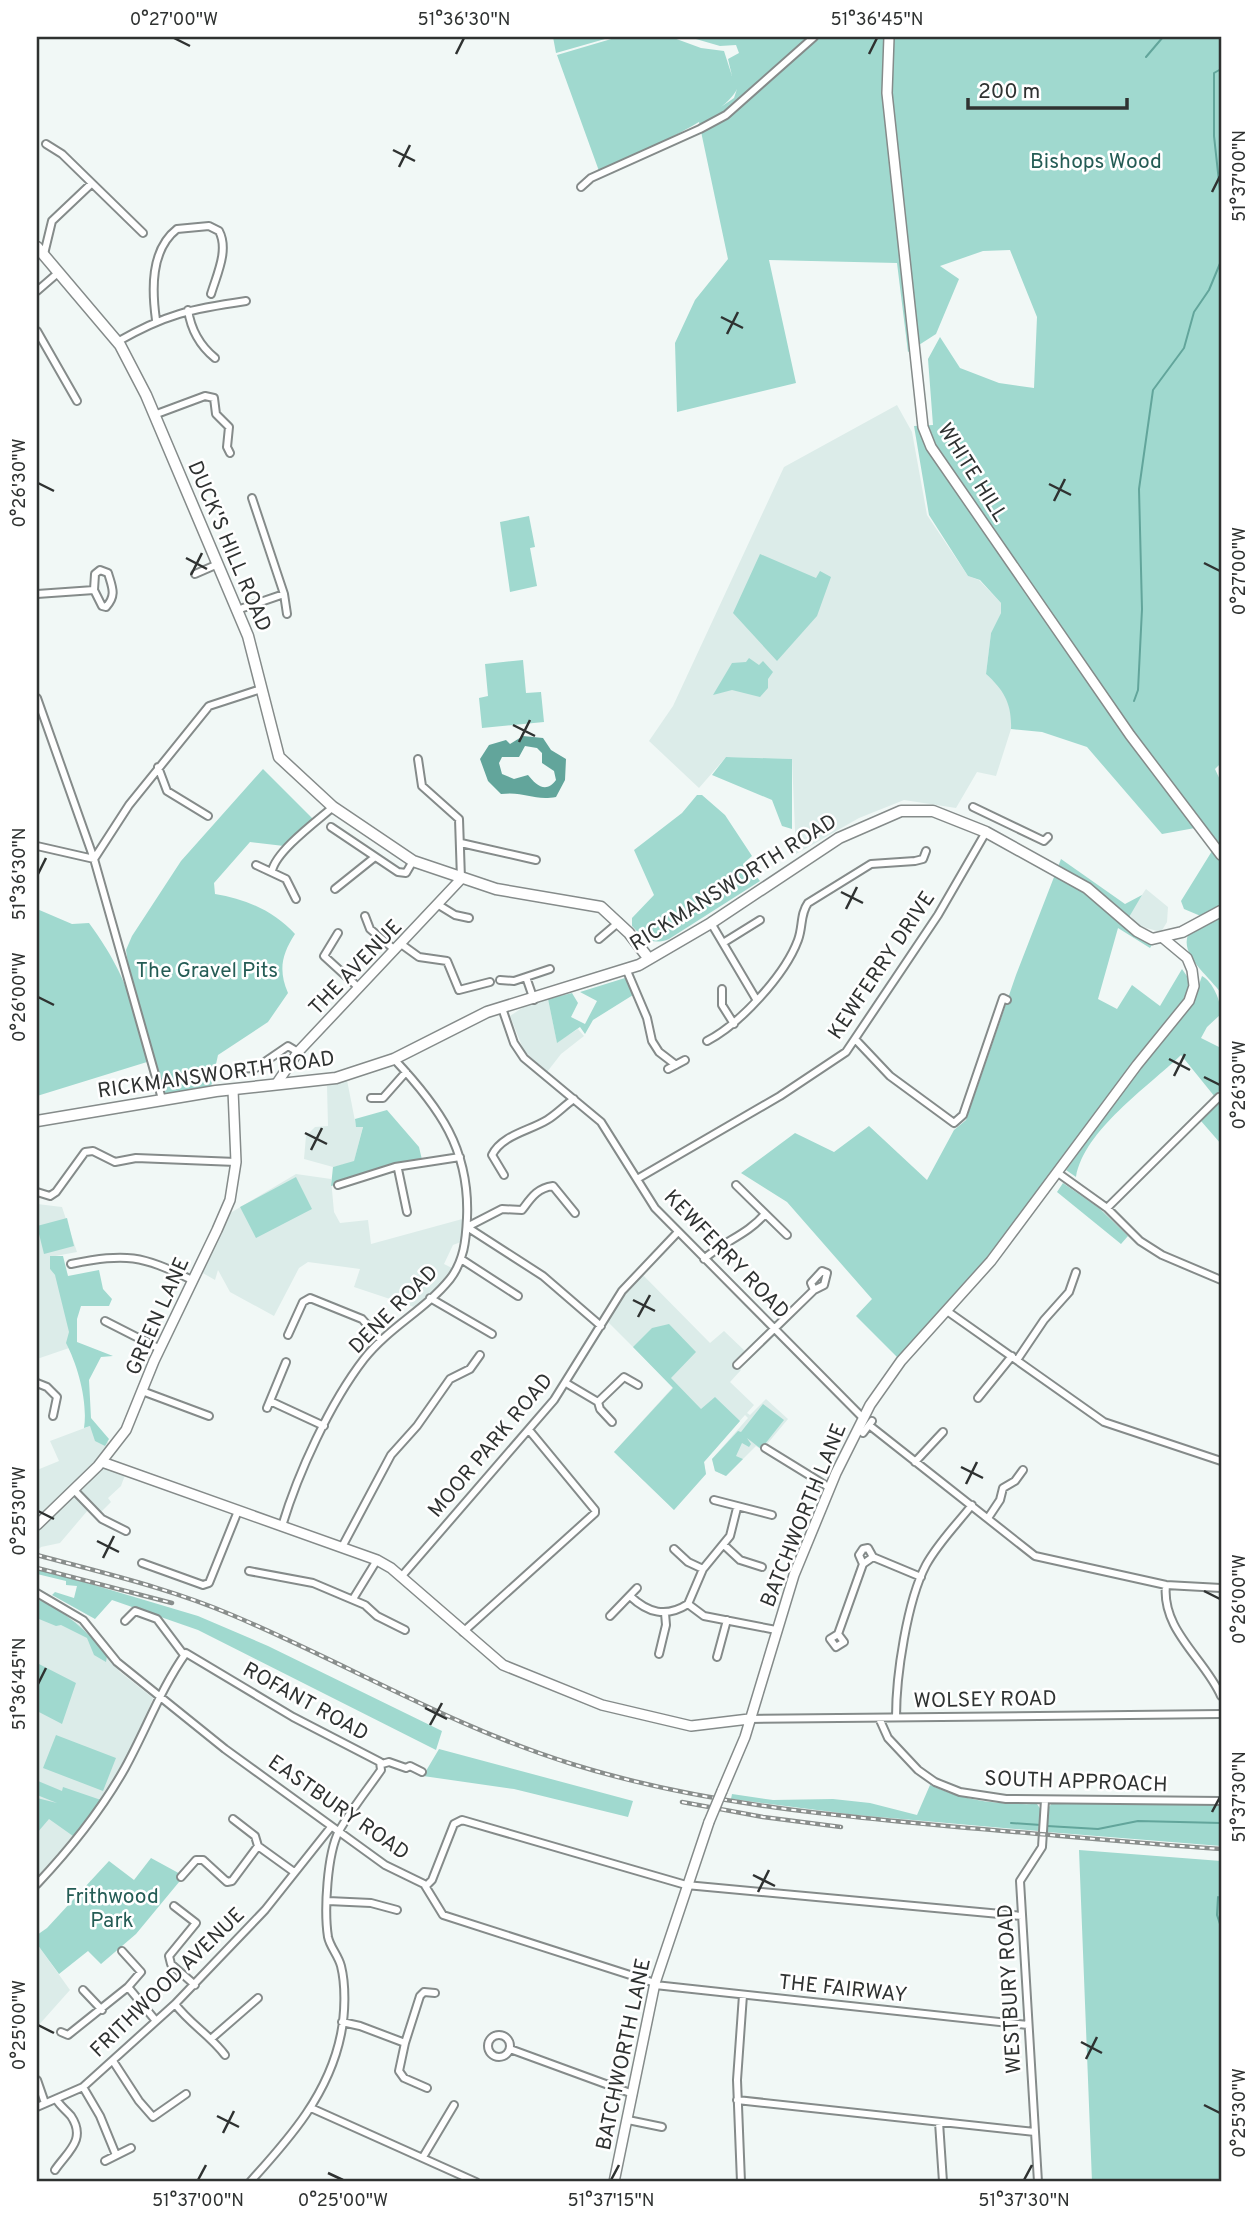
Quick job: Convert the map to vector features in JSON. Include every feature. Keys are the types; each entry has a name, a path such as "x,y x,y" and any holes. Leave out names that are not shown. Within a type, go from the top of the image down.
{"main road":[{"name":"DUCK'S HILL ROAD","path":"40,251 117,342 154,415 248,636 279,757 333,807 413,861 496,889 595,905 608,911 649,959"},
{"name":"RICKMANSWORTH ROAD","path":"37,1121 162,1099 277,1083 336,1078 394,1059 502,1008 627,971 711,923 839,838 901,811 933,811 986,832 1087,888 1145,936 1163,937"},
{"path":"1163,937 1182,932 1221,911"},
{"path":"637,942 666,950"}],"street":[{"path":"581,187 591,177 700,130 726,115 814,37"},
{"name":"WHITE HILL","path":"889,37 887,93 923,428 931,447 1130,735 1221,855"},
{"path":"46,144 62,154 90,185 143,233"},
{"path":"40,251 52,221 90,185"},
{"path":"156,320 151,289 154,273 167,242 177,229 209,226 219,231 223,243 222,259 211,294"},
{"path":"37,291 60,272"},
{"path":"117,342 156,320 188,310 246,301"},
{"path":"188,310 190,326 203,348 215,358"},
{"path":"37,331 77,401"},
{"path":"154,415 205,396 214,398 216,414 229,427 227,447 230,453"},
{"path":"252,498 284,594 287,614"},
{"path":"195,574 218,565"},
{"path":"100,570 108,573 114,593 106,607 102,606 94,590 95,574 100,570"},
{"path":"37,594 94,590"},
{"path":"237,610 284,594"},
{"path":"94,859 129,805 209,706 261,689"},
{"path":"37,698 94,859 162,1099"},
{"path":"418,759 422,786 458,815 461,879"},
{"path":"158,767 166,791 208,816"},
{"path":"272,871 274,863 283,852 333,807"},
{"path":"973,807 1044,841 1048,837"},
{"path":"331,827 402,874 409,871 413,861"},
{"name":"KEWFERRY DRIVE","path":"637,1178 819,1072 846,1052 937,915 986,832"},
{"path":"1020,849 1029,834"},
{"path":"461,843 536,860"},
{"path":"37,846 94,859"},
{"path":"707,1041 734,1024 752,1008 795,946 803,910 871,864 915,862 923,859 926,851"},
{"path":"335,889 376,857"},
{"path":"256,864 291,884 296,899"},
{"name":"THE AVENUE","path":"277,1083 298,1052 461,879"},
{"path":"438,904 455,915 469,918"},
{"path":"365,916 370,929 398,947 419,957 447,961 459,990 490,982"},
{"path":"723,943 760,920"},
{"path":"599,939 619,922"},
{"path":"711,923 756,999"},
{"name":"BATCHWORTH LANE","path":"614,2182 655,1984 686,1885 750,1719 794,1575 830,1488 868,1422 888,1377 991,1261 1137,1065 1189,1001 1193,975 1182,954 1182,932"},
{"path":"338,933 324,956 359,988"},
{"path":"1163,937 1182,954"},
{"path":"500,980 550,969"},
{"path":"627,971 648,1018 652,1041 659,1052 676,1065"},
{"path":"526,976 534,1000"},
{"path":"722,989 722,1005 734,1024"},
{"path":"855,1039 890,1076 954,1123 963,1115 1003,998 1007,1000"},
{"name":"KEWFERRY ROAD","path":"502,1008 514,1043 524,1058 605,1127 655,1208 677,1233 868,1422 915,1462 1035,1556 1166,1585 1221,1588"},
{"path":"235,1069 256,1068 288,1046 298,1052"},
{"name":"DENE ROAD","path":"282,1526 324,1426 351,1377 380,1339 451,1277 461,1259 467,1227 466,1177 456,1142 433,1104 394,1059"},
{"path":"668,1069 685,1060"},
{"path":"371,1098 383,1098 406,1072"},
{"name":"GREEN LANE","path":"37,1525 102,1462 126,1430 160,1349 230,1200 236,1161 233,1090"},
{"path":"1107,1208 1219,1097"},
{"path":"504,1175 492,1156 500,1144 547,1120 573,1098"},
{"path":"37,1192 50,1196 56,1192 85,1152 93,1151 115,1162 135,1158 236,1161"},
{"path":"338,1185 398,1169 460,1157"},
{"path":"398,1169 407,1212"},
{"path":"1058,1173 1107,1208 1140,1241 1162,1255 1221,1280"},
{"path":"736,1185 787,1235"},
{"path":"575,1213 554,1186 540,1188 522,1210 502,1209 467,1227 543,1276 600,1326"},
{"path":"704,1259 724,1242 748,1232 765,1214"},
{"name":"MOOR PARK ROAD","path":"401,1577 529,1430 566,1383 634,1275 677,1233"},
{"path":"71,1264 113,1256 145,1258 192,1280"},
{"path":"461,1259 518,1296"},
{"path":"978,1398 1069,1292 1076,1272"},
{"path":"737,1365 814,1290"},
{"path":"288,1335 303,1302 310,1298 362,1319 380,1339"},
{"path":"430,1298 492,1334"},
{"path":"947,1311 1104,1422 1221,1461"},
{"path":"105,1321 160,1349"},
{"path":"342,1547 391,1455 417,1426 450,1379 470,1369 480,1355"},
{"path":"286,1362 269,1405 324,1426"},
{"path":"598,1402 624,1377 638,1385"},
{"path":"37,1383 53,1391 57,1397 58,1403 53,1416"},
{"path":"566,1383 598,1402 600,1409 612,1422"},
{"path":"142,1391 209,1416"},
{"path":"863,1433 868,1422"},
{"path":"463,1632 595,1513 529,1430"},
{"path":"915,1462 943,1432"},
{"path":"765,1448 830,1488"},
{"path":"102,1462 377,1560 401,1577 503,1665 602,1705 691,1726 750,1719"},
{"path":"988,1518 1000,1500 1003,1488 1015,1481 1023,1470"},
{"path":"74,1490 102,1518 127,1531"},
{"path":"714,1500 772,1515"},
{"path":"896,1717 901,1655 921,1577 932,1556 972,1505"},
{"path":"630,1596 649,1611 666,1613 688,1604 703,1569 730,1536 737,1508"},
{"path":"142,1563 203,1585 209,1583 238,1511"},
{"path":"724,1545 740,1560 762,1567"},
{"path":"674,1549 688,1562 703,1569"},
{"path":"863,1564 859,1555 863,1549 871,1549 873,1558"},
{"path":"873,1558 921,1577"},
{"path":"838,1634 863,1564 873,1558"},
{"path":"353,1599 377,1560"},
{"path":"249,1571 286,1580 304,1581 353,1599 385,1621 405,1630"},
{"path":"1166,1585 1178,1634 1207,1669 1221,1696"},
{"path":"610,1616 637,1588"},
{"name":"EASTBURY ROAD","path":"37,1593 83,1620 117,1662 338,1833 385,1865 426,1886 438,1910 448,1917 655,1984"},
{"path":"688,1604 704,1616 776,1630"},
{"path":"37,1884 109,1793 137,1745 158,1696 184,1655 150,1615 135,1611 125,1621"},
{"path":"659,1654 666,1613"},
{"path":"718,1657 727,1620"},
{"name":"ROFANT ROAD","path":"184,1655 191,1654 293,1717 382,1764 381,1770 338,1833"},
{"name":"WOLSEY ROAD","path":"750,1719 1221,1714"},
{"name":"SOUTH APPROACH","path":"878,1718 879,1725 898,1751 935,1783 980,1797 1221,1801"},
{"path":"382,1764 389,1762 406,1768 410,1766 422,1772"},
{"name":"WESTBURY ROAD","path":"1038,2182 1021,1878 1039,1854 1045,1800"},
{"path":"233,1819 255,1836 257,1846 295,1872"},
{"path":"426,1886 454,1824 462,1820 686,1885 1022,1916"},
{"name":"FRITHWOOD AVENUE","path":"37,2107 83,2087 195,1985 265,1910 331,1827"},
{"path":"250,2182 312,2108 330,2071 342,2022 342,1972 329,1938 328,1901 338,1833"},
{"path":"181,1877 197,1860 202,1860 228,1882 232,1881 257,1846"},
{"path":"328,1901 371,1903 397,1910"},
{"path":"174,1906 196,1923 169,1956 171,1964 195,1985"},
{"path":"61,2032 68,2035 103,2010 141,1972 122,1951"},
{"name":"THE FAIRWAY","path":"655,1984 1028,2025"},
{"path":"128,1987 156,2021"},
{"path":"83,1990 103,2010"},
{"path":"427,2088 404,2078 399,2071 420,1996 424,1993 435,1993"},
{"path":"741,2182 737,2100 743,1995"},
{"path":"212,2038 258,1998"},
{"path":"175,2004 190,2024 212,2038 225,2055"},
{"path":"342,2022 360,2025 405,2043"},
{"path":"510,2049 633,2094"},
{"path":"113,2061 124,2073 134,2095 153,2117 186,2094"},
{"path":"37,2080 45,2103"},
{"path":"83,2087 100,2116 116,2155"},
{"path":"55,2170 74,2148 78,2138 71,2117 56,2099"},
{"path":"737,2100 1035,2132"},
{"path":"423,2157 454,2105"},
{"path":"312,2108 477,2182"},
{"path":"628,2120 662,2127"},
{"path":"939,2122 943,2182"},
{"path":"105,2161 131,2148"}],"shaded area":[{"path":"897,405 912,432 927,515 968,576 979,580 1001,603 1001,613 991,633 986,674 1003,689 1012,713 1011,729 996,776 977,772 956,808 904,800 859,818 796,854 792,759 726,757 699,788 649,741 673,706 784,467"},
{"path":"523,736 543,738 551,750 566,759 565,780 556,797 501,794 488,781 480,759 489,745 506,740 510,744","holes":["525,746 537,748 542,753 542,763 554,771 556,780 549,787 541,786 528,775 514,779 502,774 499,763 502,757 519,757"]},
{"path":"1146,889 1168,907 1167,922 1161,932 1139,926 1129,914"},
{"path":"548,999 557,1042 578,1029 584,1036 561,1054 547,1072 524,1051 510,1016 525,1006"},
{"path":"347,1080 356,1126 363,1126 354,1162 333,1167 304,1159 306,1136 315,1127 328,1126 327,1086"},
{"path":"296,1174 331,1179 334,1212 340,1223 368,1220 371,1244 466,1218 466,1240 453,1245 444,1264 456,1270 437,1290 414,1307 354,1287 360,1269 308,1262 299,1268 274,1316 230,1292 218,1270 215,1280 201,1272 227,1215"},
{"path":"37,1204 62,1207 77,1252 50,1257 50,1269 65,1287 72,1347 37,1359"},
{"path":"640,1272 710,1343 724,1331 746,1352 734,1363 741,1370 730,1382 754,1405 747,1413 750,1415 766,1399 788,1419 762,1450 756,1446 726,1476 715,1471 712,1459 748,1418 745,1415 704,1462 706,1474 674,1510 614,1452 673,1387 607,1321"},
{"path":"90,1426 114,1448 104,1467 125,1475 121,1486 108,1498 111,1502 101,1512 88,1510 60,1543 41,1547 37,1551 37,1470 59,1461 50,1441"},
{"path":"37,1599 54,1607 87,1630 120,1672 153,1698 135,1744 107,1793 37,1880"},
{"path":"37,1944 70,1990 37,2027"}],"green space":[{"path":"553,37 612,37 556,53"},
{"name":"Bishops Wood","path":"618,37 671,37 701,48 724,51 732,76 728,59 739,53 736,45 720,46 689,37 1221,37 1221,763 1215,769 1221,782 1221,848 1206,826 1162,834 1087,747 1042,732 1011,729 1006,698 986,674 991,633 1001,613 1001,603 980,580 968,576 929,515 914,426 933,425 928,359 940,337 960,368 999,383 1034,388 1037,317 1010,250 983,251 940,266 959,279 936,334 908,352 897,263 769,260 796,383 677,412 675,343 695,300 728,259 699,122 702,120 599,171 557,55","holes":["737,89 734,98 718,109 729,100"]},
{"path":"529,516 535,547 530,548 537,586 510,592 500,522"},
{"path":"760,554 816,578 820,571 831,577 817,616 777,661 733,613"},
{"path":"749,658 759,665 763,661 773,672 768,679 768,688 760,697 732,690 713,695 732,663 746,662"},
{"path":"523,660 526,693 541,692 544,722 482,728 479,698 488,696 485,664"},
{"path":"726,757 792,759 792,829 782,826 772,800 712,775"},
{"name":"The Gravel Pits","path":"263,769 313,819 284,846 250,842 214,883 215,894 259,907 295,934 287,948 282,969 288,993 268,1022 218,1055 211,1087 168,1097 162,1094 135,988 131,984 126,950 132,936 181,861"},
{"path":"697,795 702,795 725,815 752,856 745,862 760,881 669,939 653,941 632,926 632,918 654,895 634,850 682,813"},
{"path":"1212,851 1221,862 1221,904 1203,917 1184,909 1181,901"},
{"path":"1061,859 1125,904 1142,895 1125,924 1153,943 1150,948 1118,928 1098,999 1117,1009 1132,985 1160,1006 1182,969 1191,982 1186,1000 960,1292 898,1358 856,1316 872,1299 787,1202 741,1173 795,1133 834,1152 869,1126 927,1180 954,1130 966,1120 1016,975"},
{"path":"37,909 72,924 89,923 111,957 127,989 147,1062 37,1096"},
{"path":"1221,915 1221,993 1192,958 1187,943 1188,935"},
{"path":"1202,976 1213,987 1221,1009 1221,1014 1207,1027 1201,1038 1221,1048 1221,1144 1201,1121 1219,1102 1181,1055 1104,1126 1081,1160 1076,1177 1066,1170 1130,1081 1192,1005"},
{"path":"625,978 633,995 593,1020 585,1034 580,1027 557,1043 548,999 572,993 578,1003 571,1017 585,1024 597,1001 580,992"},
{"path":"387,1110 419,1147 423,1164 331,1186 333,1167 354,1161 363,1127 356,1127 355,1119"},
{"path":"296,1177 312,1209 256,1238 240,1207"},
{"path":"1063,1183 1099,1208 1128,1236 1121,1244 1057,1192"},
{"path":"67,1218 74,1246 44,1254 37,1226"},
{"path":"50,1256 63,1256 68,1276 99,1270 103,1289 112,1299 109,1306 81,1306 77,1319 77,1342 113,1356 101,1357 89,1380 91,1418 109,1439 105,1446 95,1441 90,1426 84,1428 85,1407 81,1384 66,1343 69,1332 55,1275 50,1269"},
{"path":"669,1324 696,1352 671,1378 701,1409 715,1397 740,1421 704,1462 706,1474 674,1510 614,1452 673,1388 633,1347 652,1328"},
{"path":"763,1404 784,1420 761,1449 747,1438 751,1444 749,1447 742,1443 736,1456 743,1459 726,1476 715,1471 712,1459 738,1431 741,1432"},
{"path":"37,1568 198,1616 268,1646 442,1731 436,1750 198,1630 112,1600 95,1619 52,1595 55,1592 74,1598 77,1586 66,1585 66,1581 37,1574"},
{"path":"37,1599 67,1616 84,1630 107,1656 106,1662 94,1655 87,1638 61,1625 56,1626 39,1619 37,1624"},
{"path":"37,1663 76,1683 62,1724 37,1711"},
{"path":"56,1735 116,1758 103,1791 43,1768"},
{"path":"439,1749 633,1801 628,1817 514,1789 423,1776"},
{"path":"38,1781 62,1791 63,1787 101,1800 73,1836 49,1819 37,1833 37,1798 57,1803 37,1795"},
{"path":"930,1785 982,1801 1037,1804 1041,1810 1039,1831 856,1815 731,1799 732,1794 773,1800 833,1799 870,1803 917,1815"},
{"path":"1052,1803 1221,1804 1221,1846 1047,1832 1046,1811"},
{"path":"1079,1850 1221,1861 1221,2182 1092,2182"},
{"name":"Frithwood Park","path":"151,1858 184,1876 136,1934 101,1964 88,1951 59,1974 37,1944 37,1935 47,1928 109,1861 134,1880"}],"waterway":[{"path":"1146,57 1163,37"},
{"path":"1221,69 1214,73 1214,136 1221,200"},
{"path":"1134,701 1138,690 1142,609 1139,489 1153,390 1184,348 1194,312 1209,290 1221,261"},
{"path":"1047,1826 1098,1829 1138,1821 1221,1823"},
{"path":"1011,1823 1041,1825"},
{"path":"1218,1897 1217,1915 1221,1927"}],"railway":[{"path":"37,1555 208,1605 484,1732 572,1764 620,1778 718,1799 868,1819 1221,1849"},
{"path":"37,1568 172,1603"},
{"path":"682,1802 763,1817 841,1827"}]}
